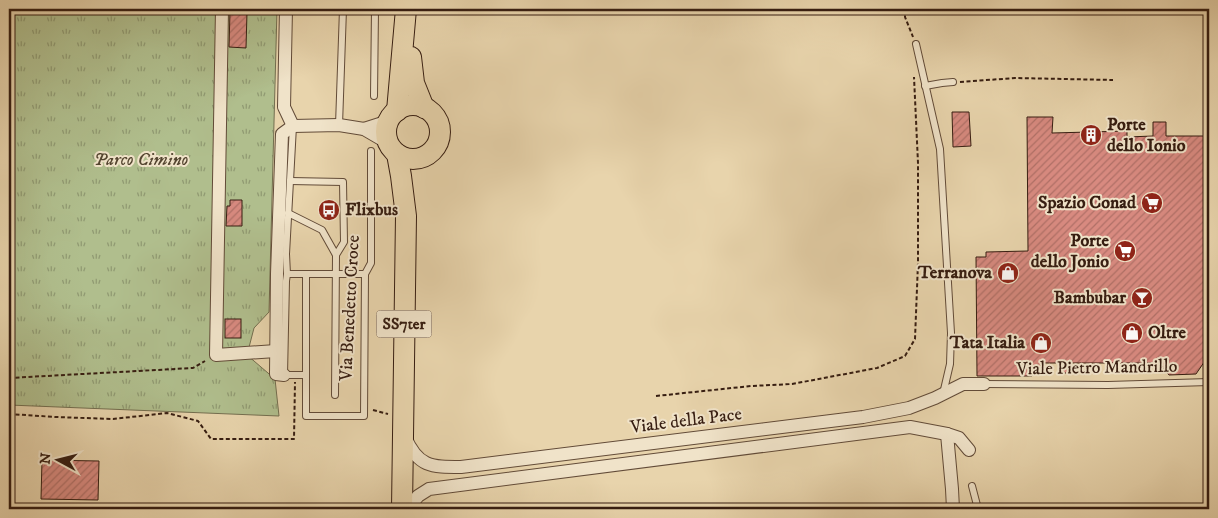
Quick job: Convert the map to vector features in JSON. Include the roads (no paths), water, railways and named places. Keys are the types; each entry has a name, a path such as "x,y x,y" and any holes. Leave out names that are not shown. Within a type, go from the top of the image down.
{"main road":[{"path":"408,9 414,83 424,108"},
{"path":"393,116 408,9"},
{"path":"386,150 411,159 418,159 432,151 440,136 439,127 431,112 417,106 403,107 393,116 386,128 386,150 401,176 406,216"},
{"path":"406,216 413,186 425,156"},
{"name":"SS7ter","path":"402,509 406,216"}],"street":[{"path":"222,9 216,355 276,351"},
{"path":"286,9 284,107 292,126"},
{"path":"290,375 276,374 277,264 282,134 292,126 339,126 364,129 393,116"},
{"path":"364,129 386,150"},
{"name":"Viale della Pace","path":"403,424 410,448 419,459 429,465 461,467 863,417 909,408 962,384 984,384"},
{"name":"Viale della Pace","path":"429,489 910,428 947,434 959,438 968,450"},
{"path":"947,434 953,509"},
{"path":"402,476 413,484 429,489"},
{"path":"408,509 418,496 429,489"}],"lane":[{"path":"339,126 343,9"},
{"path":"374,96 375,9"},
{"path":"914,44 926,86 940,149 951,333 950,364 943,394"},
{"path":"926,86 952,82"},
{"path":"292,126 286,254 290,375 306,375 306,274"},
{"name":"Via Benedetto Croce","path":"306,375 306,416 364,416 365,274 371,264 386,150"},
{"path":"290,181 343,182 344,242 336,255"},
{"path":"288,213 322,230 336,255 335,395"},
{"path":"287,274 365,274"},
{"name":"Viale Pietro Mandrillo","path":"984,384 1108,385 1209,382"},
{"path":"972,486 978,509"}],"place":[{"name":"Porte dello Ionio","path":"1091,135"},
{"name":"Spazio Conad","path":"1152,203"},
{"name":"Flixbus","path":"329,210"},
{"name":"Porte dello Jonio","path":"1125,251"},
{"name":"Terranova","path":"1008,273"},
{"name":"Bambubar","path":"1142,298"},
{"name":"Oltre","path":"1132,333"},
{"name":"Tata Italia","path":"1041,343"}],"park label":[{"name":"Parco Cimino","path":"141,160"}]}
